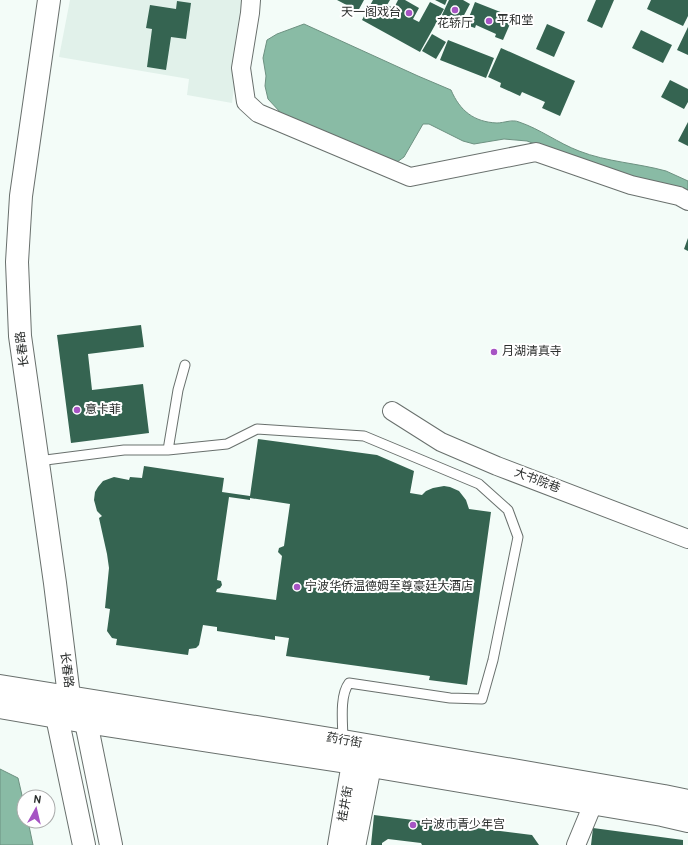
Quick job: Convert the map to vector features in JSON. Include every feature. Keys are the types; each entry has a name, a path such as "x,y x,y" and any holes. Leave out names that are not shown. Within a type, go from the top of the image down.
{"main road":[{"name":"长春路","path":"49,0 21,196 17,262 20,336 38,461 66,696 86,722 111,845"},
{"name":"药行街","path":"0,686 343,741 688,801"},
{"name":"长春路","path":"57,716 66,696"},
{"name":"药行街","path":"0,707 86,722 362,764 662,815 688,821"},
{"path":"57,716 84,845"},
{"name":"桂井街","path":"339,845 362,764"},
{"name":"桂井街","path":"354,845 362,764"}],"street":[{"path":"251,0 241,68 246,102 258,113 410,177 536,152 631,185 679,196 688,201"},
{"name":"大书院巷","path":"392,411 441,442 497,466 688,539"},
{"path":"576,845 593,804"}],"lane":[{"path":"168,450 178,390 185,365"},
{"path":"38,461 124,450 168,450 227,444 257,429 364,436 479,484 508,510 518,537 493,660 482,699 450,698 349,683 344,695 343,741"}],"shaded area":[{"path":"70,0 245,0 232,103 187,95 189,79 59,57"},
{"path":"304,24 451,90 463,109 475,118 497,123 516,121 534,128 571,148 590,155 666,171 688,181 688,196 604,170 527,141 504,139 474,144 463,141 429,124 423,124 404,157 397,162 337,139 281,113 268,99 265,86 266,76 263,58 267,40 277,34"},
{"path":"0,769 18,778 21,789 16,789 16,829 30,829 33,845 0,845"}],"building":[{"path":"337,0 364,0 358,11"},
{"path":"373,0 390,0 387,5 394,8 398,0 405,0 419,8 413,19 419,22 430,2 444,9 420,52 362,20"},
{"path":"435,0 447,0 445,5"},
{"name":"花轿厅","path":"449,0 463,0 470,4 463,17 467,19 464,26 460,24 459,26 441,17"},
{"path":"596,0 614,0 602,28 587,21"},
{"path":"651,0 688,0 688,16 683,26 647,9"},
{"path":"177,1 191,3 186,39 171,37 166,70 147,67 152,29 146,28 150,5 176,9"},
{"name":"平和堂","path":"475,2 513,17 503,40 495,37 496,34 476,25 475,28 466,25"},
{"path":"547,24 565,32 554,57 536,49"},
{"path":"688,27 688,55 677,50"},
{"path":"641,30 672,45 663,63 632,48"},
{"path":"432,34 446,42 436,59 422,51"},
{"path":"448,40 494,58 486,78 440,60"},
{"path":"501,48 575,81 560,116 542,108 545,102 522,92 520,96 500,87 501,83 488,77"},
{"path":"670,80 688,89 688,102 684,109 661,97"},
{"path":"688,122 688,146 678,141"},
{"path":"688,238 688,251 684,249"},
{"path":"141,325 144,347 88,354 92,390 143,384 149,433 71,443 57,335"},
{"path":"258,439 377,455 414,471 410,493 422,495 426,491 433,488 444,486 450,487 459,491 466,500 469,509 491,512 467,685 429,680 430,676 286,656 289,638 275,636 275,640 217,631 217,627 203,625 199,645 196,648 189,649 188,655 116,645 117,639 112,638 107,631 110,609 105,608 109,568 99,518 102,516 97,511 94,500 95,492 103,481 114,477 129,480 130,477 142,478 144,466 224,478 222,492 250,496","holes":["229,497 250,500 250,498 290,504 284,546 279,548 278,552 282,556 276,600 216,592 222,585 221,581 217,580"]},
{"name":"宁波市青少年宫","path":"374,815 532,835 539,845 422,845 421,843 388,839 382,843 382,845 371,845"},
{"path":"593,828 683,840 683,845 591,845"}],"place":[{"name":"花轿厅","path":"455,10"},
{"name":"天一阁戏台","path":"409,13"},
{"name":"平和堂","path":"489,21"},
{"name":"月湖清真寺","path":"494,352"},
{"name":"意卡菲","path":"77,410"},
{"name":"宁波华侨温德姆至尊豪廷大酒店","path":"297,587"},
{"name":"宁波市青少年宫","path":"413,825"}]}
